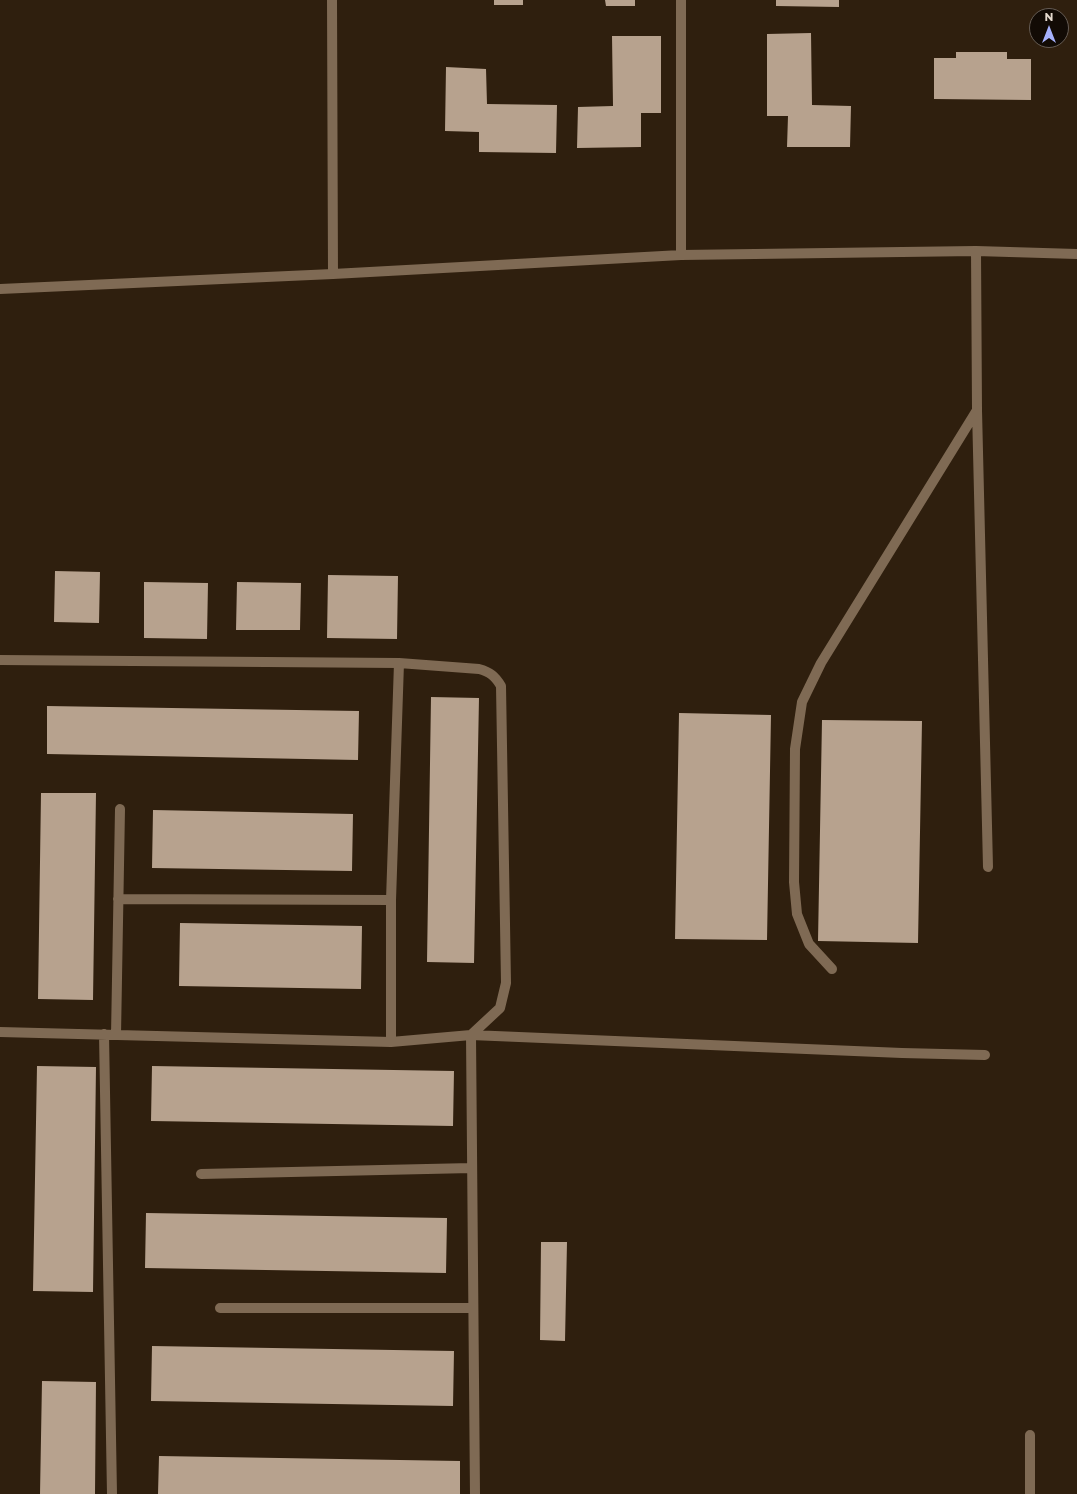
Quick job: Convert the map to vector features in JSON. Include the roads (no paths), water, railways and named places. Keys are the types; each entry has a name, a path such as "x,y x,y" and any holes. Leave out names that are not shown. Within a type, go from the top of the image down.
{"street":[{"path":"332,0 333,274"},
{"path":"681,0 681,255"},
{"path":"0,288 333,274 681,255 976,250 1077,254"},
{"path":"976,250 977,410 988,867"},
{"path":"832,969 809,944 797,914 794,882 795,749 802,702 821,663 977,410"},
{"path":"0,660 399,663 479,669 489,672 497,678 501,686 506,983 500,1008 471,1035 475,1494"},
{"path":"391,1042 391,900 399,663"},
{"path":"116,1035 120,809"},
{"path":"118,899 391,900"},
{"path":"0,1032 391,1042 471,1035 902,1053 985,1054"},
{"path":"104,1034 112,1494"},
{"path":"201,1174 472,1168"},
{"path":"220,1308 473,1308"},
{"path":"1030,1435 1030,1494"}]}
